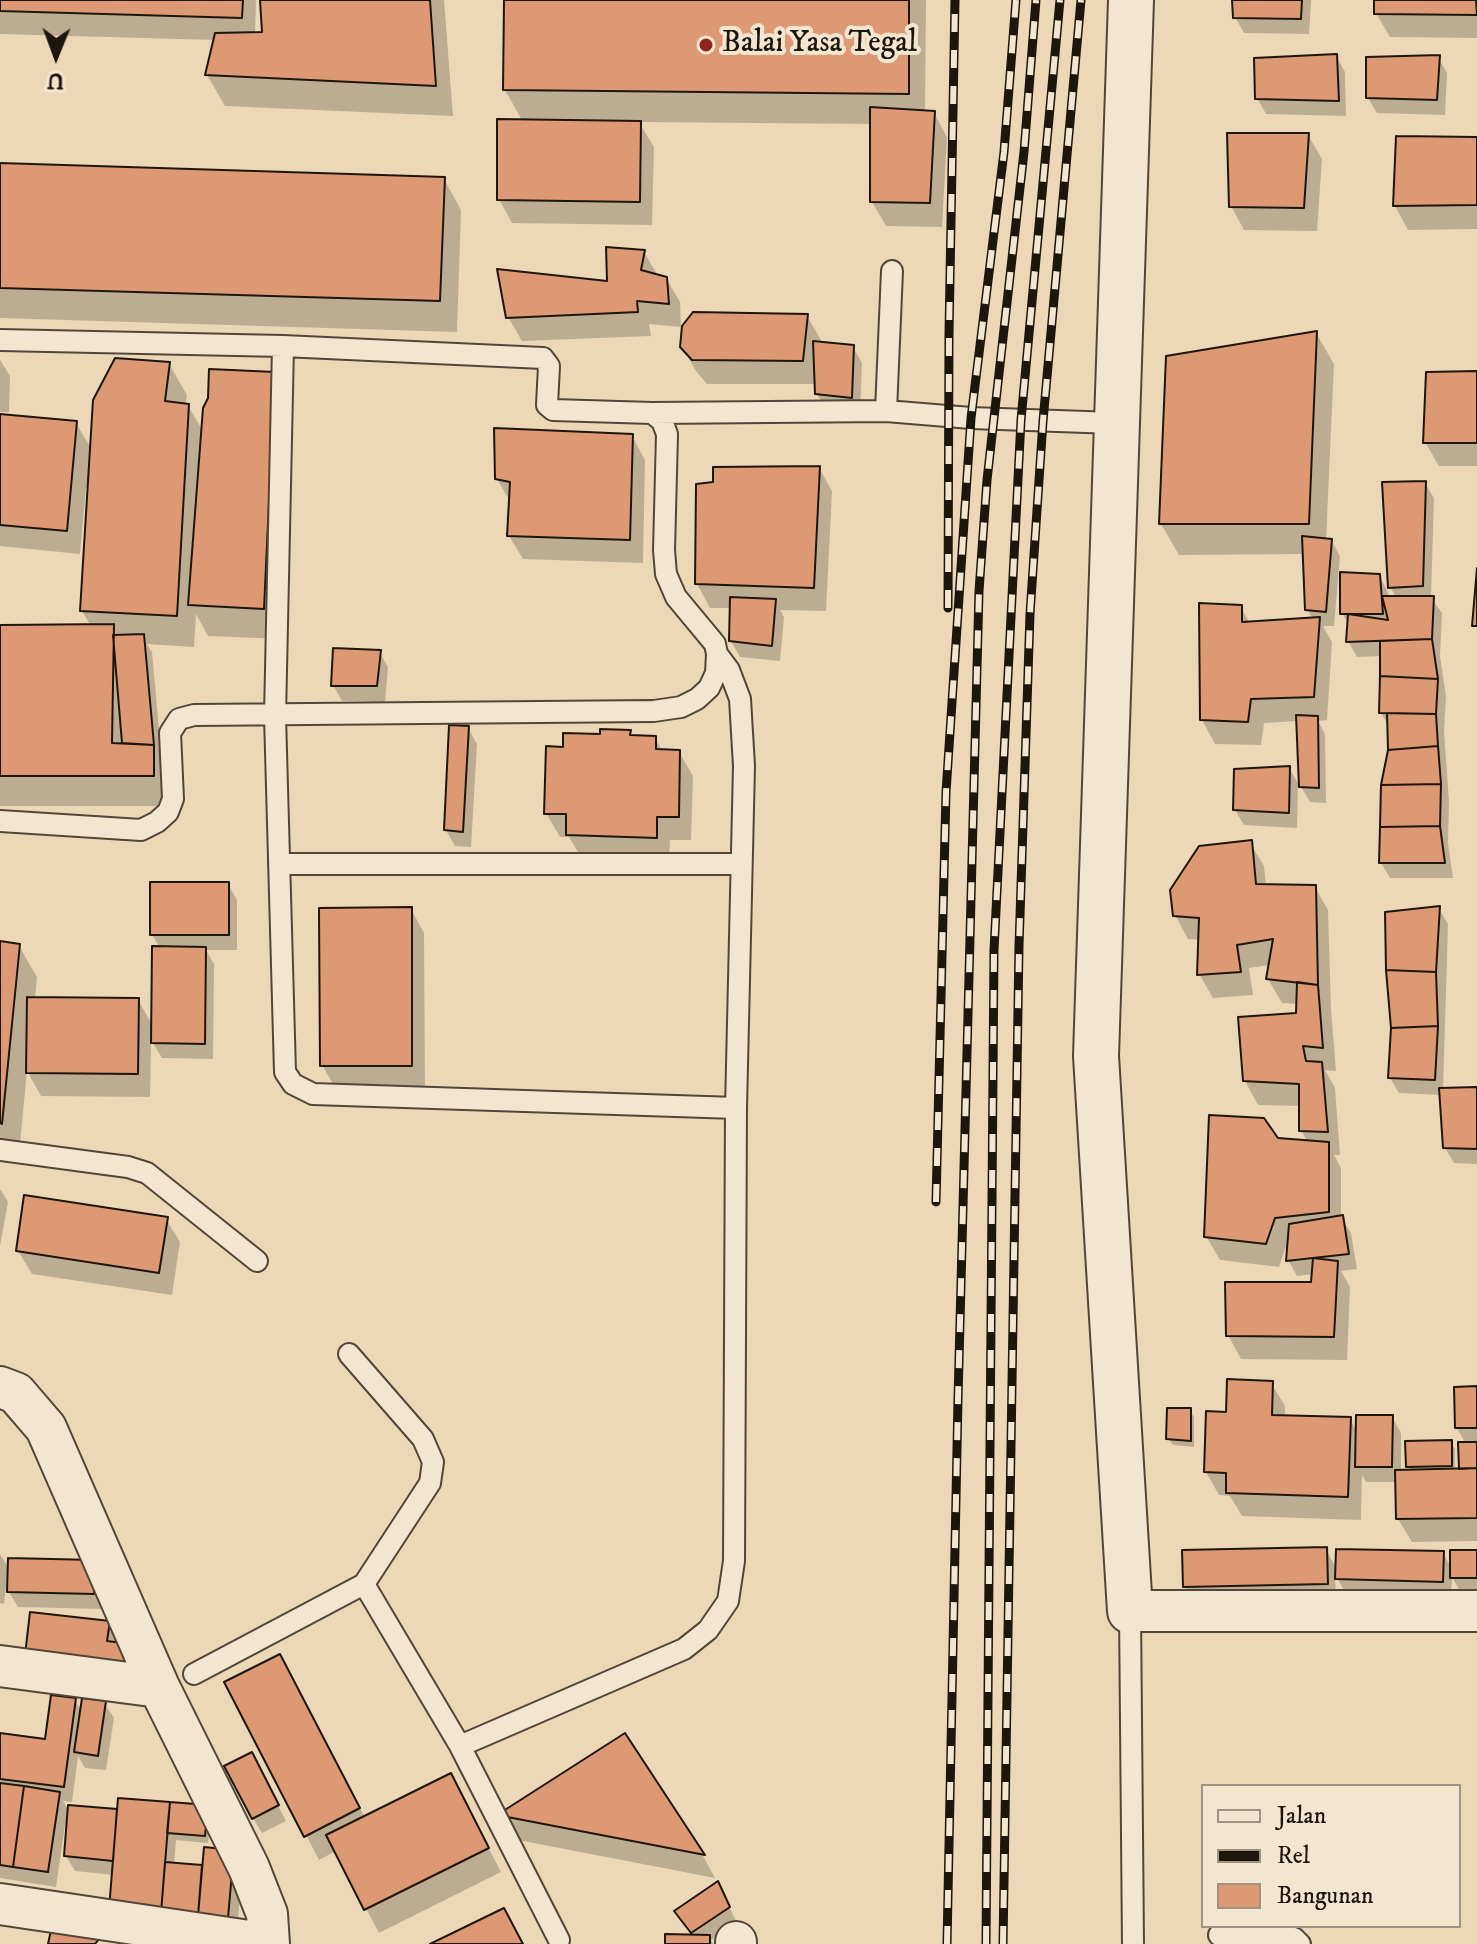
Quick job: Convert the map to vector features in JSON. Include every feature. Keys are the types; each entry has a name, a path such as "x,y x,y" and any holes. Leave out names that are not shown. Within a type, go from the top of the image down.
{"street":[{"path":"1131,0 1096,1056 1130,1611 1477,1611"},
{"path":"0,1387 16,1393 46,1428 176,1681 267,1914 269,1944 0,1904"},
{"path":"0,1666 176,1681"}],"lane":[{"path":"886,411 892,271"},
{"path":"0,340 283,346 543,358 549,366 547,405 553,410 652,413 886,411 971,418 1115,423"},
{"path":"283,346 275,716 285,1072 293,1084 313,1094 736,1108"},
{"path":"0,821 141,830 157,822 168,812 173,799 170,733 179,719 194,715 654,711 681,707 697,699 709,688 716,673 717,654 715,644 676,597 666,574 667,434 662,421 652,413"},
{"path":"460,1746 684,1649 708,1630 728,1601 734,1561 736,1108 744,766 740,699 729,670 717,654"},
{"path":"279,864 740,864"},
{"path":"0,1150 128,1167 147,1173 257,1261"},
{"path":"176,1681 364,1584 430,1483 433,1462 423,1439 349,1354"},
{"path":"364,1584 460,1746 559,1940"},
{"path":"1130,1611 1133,1944"},
{"path":"1219,1935 1280,1934 1294,1938 1300,1944"}],"building":[{"path":"0,0 243,0 242,18 0,11"},
{"path":"260,0 430,0 436,86 205,75 215,33 262,32"},
{"name":"Balai Yasa Tegal","path":"504,0 909,0 909,94 503,90"},
{"path":"1232,0 1302,0 1301,19 1233,18"},
{"path":"1374,0 1476,0 1477,15 1374,14"},
{"path":"1337,54 1339,101 1255,99 1254,58"},
{"path":"1440,55 1437,100 1366,98 1366,57"},
{"path":"870,107 935,111 930,203 870,202"},
{"path":"497,119 641,121 640,202 497,200"},
{"path":"1227,133 1309,133 1304,208 1229,207"},
{"path":"1396,136 1477,137 1477,205 1393,206"},
{"path":"0,163 445,177 440,301 0,288"},
{"path":"606,247 645,250 641,270 667,277 669,304 637,301 638,312 506,318 497,269 607,281"},
{"path":"693,312 808,314 803,361 692,360 680,347 682,326"},
{"path":"1317,331 1309,524 1159,524 1166,356"},
{"path":"813,341 854,345 852,398 815,394"},
{"path":"115,358 170,362 165,401 189,404 177,616 80,611 93,400"},
{"path":"209,369 275,372 264,609 188,605 203,408 208,398"},
{"path":"1477,371 1477,443 1423,443 1426,372"},
{"path":"0,414 77,421 67,531 0,525"},
{"path":"494,428 633,434 630,540 507,536 510,482 495,479"},
{"path":"820,466 814,588 695,584 696,484 713,482 713,467"},
{"path":"1426,481 1423,586 1388,588 1382,482"},
{"path":"1302,536 1332,539 1326,612 1305,610"},
{"path":"1477,568 1477,626 1472,626"},
{"path":"1340,572 1380,574 1383,614 1340,614"},
{"path":"1382,596 1434,596 1432,639 1346,642 1348,614 1388,620"},
{"path":"730,597 776,599 772,646 729,641"},
{"path":"1199,603 1242,605 1242,622 1320,617 1314,697 1251,699 1248,722 1200,720"},
{"path":"114,624 112,743 154,745 154,776 0,776 0,625"},
{"path":"144,634 154,745 122,743 113,635"},
{"path":"1432,639 1438,679 1380,676 1380,641"},
{"path":"333,648 381,650 377,686 331,686"},
{"path":"1380,676 1438,679 1436,714 1379,713"},
{"path":"1387,713 1436,714 1438,746 1388,750"},
{"path":"1296,715 1318,716 1319,788 1299,787"},
{"path":"449,725 469,726 463,832 444,830"},
{"path":"600,729 631,730 630,735 656,736 656,749 680,750 679,817 657,817 657,838 566,835 566,814 544,814 546,746 563,747 563,733 600,734"},
{"path":"1438,746 1441,784 1381,785 1388,750"},
{"path":"1290,766 1289,813 1233,810 1234,769"},
{"path":"1441,784 1440,826 1380,827 1381,785"},
{"path":"1440,826 1445,863 1379,863 1380,827"},
{"path":"1252,840 1256,884 1316,885 1318,985 1266,979 1273,939 1237,945 1241,972 1197,975 1199,918 1173,916 1170,890 1199,846"},
{"path":"150,882 229,882 229,935 150,935"},
{"path":"1440,906 1436,972 1386,970 1385,912"},
{"path":"412,907 412,1066 320,1066 319,908"},
{"path":"0,941 20,944 2,1124 0,1123"},
{"path":"152,946 206,947 205,1044 151,1043"},
{"path":"1386,970 1436,972 1438,1026 1391,1028"},
{"path":"1297,982 1318,985 1323,1048 1303,1046 1306,1061 1322,1062 1328,1132 1299,1131 1299,1084 1243,1081 1238,1017 1296,1013"},
{"path":"27,997 139,998 138,1074 26,1073"},
{"path":"1438,1026 1435,1080 1388,1078 1391,1028"},
{"path":"1477,1087 1477,1149 1443,1148 1439,1088"},
{"path":"1209,1115 1264,1118 1278,1138 1329,1142 1329,1212 1275,1218 1266,1244 1204,1237"},
{"path":"24,1195 168,1217 159,1273 16,1251"},
{"path":"1343,1215 1349,1254 1286,1261 1289,1224"},
{"path":"1313,1258 1338,1261 1334,1337 1226,1336 1225,1282 1311,1282"},
{"path":"1227,1379 1273,1381 1272,1415 1351,1417 1348,1497 1226,1493 1226,1473 1204,1472 1206,1411 1226,1412"},
{"path":"1477,1386 1477,1428 1455,1428 1454,1387"},
{"path":"1167,1408 1191,1408 1191,1441 1166,1439"},
{"path":"1356,1415 1393,1415 1392,1467 1355,1467"},
{"path":"1452,1440 1452,1466 1406,1467 1405,1441"},
{"path":"1458,1442 1477,1442 1477,1468 1459,1469"},
{"path":"1477,1468 1477,1518 1396,1519 1395,1470"},
{"path":"1327,1547 1328,1584 1183,1587 1182,1550"},
{"path":"1336,1549 1444,1551 1443,1582 1335,1579"},
{"path":"1450,1550 1477,1550 1477,1578 1450,1578"},
{"path":"8,1558 95,1560 94,1594 7,1592"},
{"path":"30,1612 110,1621 107,1641 138,1645 135,1668 25,1655"},
{"path":"280,1654 360,1808 304,1837 224,1682"},
{"path":"51,1695 76,1698 64,1787 0,1779 0,1733 45,1739"},
{"path":"82,1698 106,1701 98,1756 74,1752"},
{"path":"625,1733 705,1855 497,1815"},
{"path":"252,1752 279,1805 252,1819 224,1766"},
{"path":"451,1773 489,1848 364,1910 326,1835"},
{"path":"0,1783 24,1786 13,1867 0,1865"},
{"path":"24,1786 60,1792 48,1872 13,1867"},
{"path":"118,1798 170,1802 161,1913 109,1909"},
{"path":"170,1802 208,1805 205,1836 167,1833"},
{"path":"68,1805 117,1809 113,1861 64,1856"},
{"path":"204,1847 234,1850 228,1918 198,1916"},
{"path":"165,1862 202,1865 198,1916 161,1913"},
{"path":"718,1881 730,1907 691,1933 674,1911"},
{"path":"504,1908 523,1944 430,1944"},
{"path":"51,1930 99,1939 95,1944 48,1944"},
{"path":"665,1934 710,1935 710,1944 665,1944"}],"railway":[{"path":"948,608 955,0"},
{"path":"936,1202 946,792 971,418 1004,152 1016,0"},
{"path":"947,1944 979,591 987,480 1024,152 1036,0"},
{"path":"986,1944 994,950 1021,420 1060,0"},
{"path":"1003,1944 1019,946 1030,614 1043,421 1081,0"}],"place":[{"name":"Balai Yasa Tegal","path":"706,45"}]}
